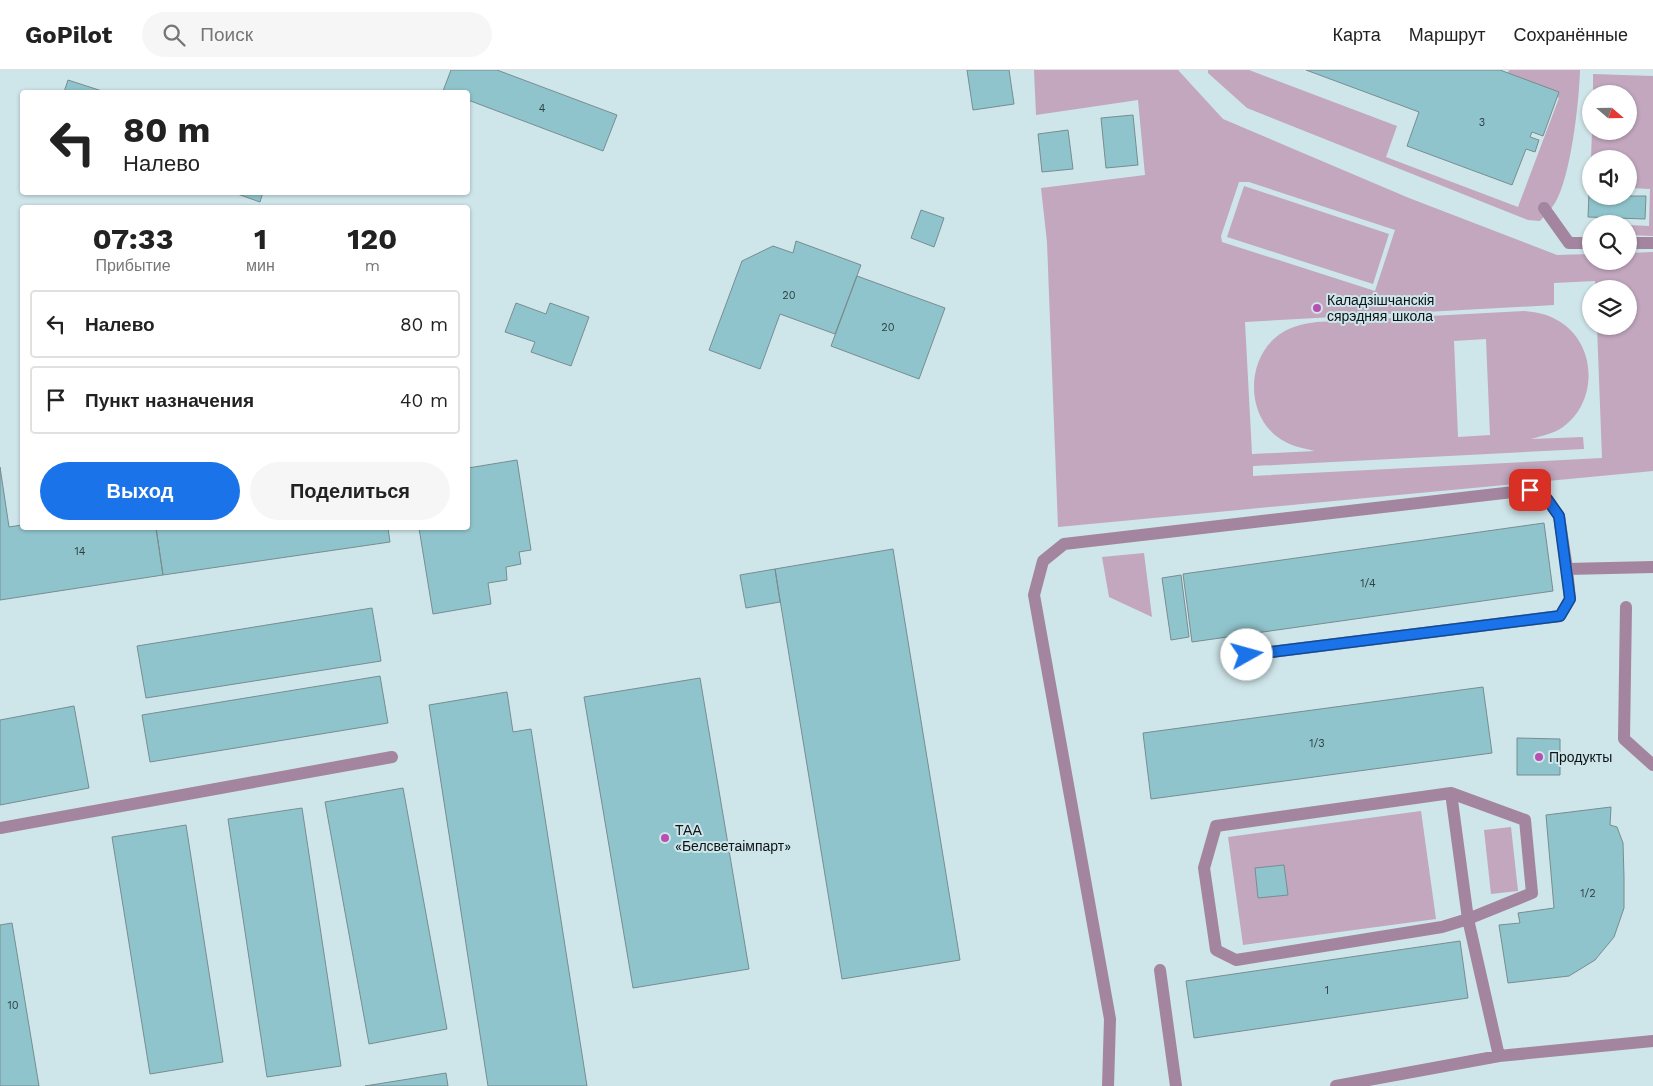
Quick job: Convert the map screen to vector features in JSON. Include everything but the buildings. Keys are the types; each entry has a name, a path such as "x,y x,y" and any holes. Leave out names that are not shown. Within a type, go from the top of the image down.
{"street":[{"path":"1544,208 1569,243 1582,243"},
{"path":"1637,243 1653,242"},
{"path":"1108,1086 1110,1019 1034,595 1043,561 1064,544 1530,490 1547,499 1559,516 1570,599 1560,616 1247,655"},
{"path":"1567,569 1653,567"},
{"path":"1626,607 1624,739 1653,764"},
{"path":"0,828 392,757"},
{"path":"1451,793 1468,919 1499,1056"},
{"path":"1451,793 1525,820 1532,894 1468,919 1442,927 1236,960 1216,950 1204,868 1216,826 1451,793"},
{"path":"1160,970 1176,1086"},
{"path":"1336,1086 1499,1056 1653,1042"}],"shaded area":[{"name":"Каладзішчанскія сярэдняя школа","path":"1034,70 1178,70 1223,119 1409,198 1557,255 1582,254 1582,270 1637,270 1637,253 1653,252 1653,471 1058,527 1047,242 1041,188 1145,175 1138,100 1036,115","holes":["1239,182 1249,182 1395,230 1375,291 1222,242 1221,236","1582,280 1637,280 1637,335 1597,335 1602,458 1253,476 1253,466 1584,449 1583,437 1531,439 1563,427 1575,416 1583,402 1587,388 1588,372 1586,357 1580,342 1570,330 1549,316 1524,311 1317,322 1284,331 1269,345 1260,358 1255,372 1254,388 1256,403 1261,418 1270,430 1282,440 1294,446 1315,451 1252,454 1245,322 1554,305 1554,283 1582,282","1486,339 1490,435 1458,437 1454,341"]},
{"path":"1208,70 1249,70 1397,126 1386,157 1518,207 1559,98 1506,78 1509,70 1580,70 1573,139 1561,191 1555,203 1540,221 1528,220 1247,108 1208,73"},
{"path":"1593,74 1653,76 1653,236 1637,235 1637,225 1649,226 1650,189 1637,188 1637,150 1591,150 1592,140 1638,140 1638,85 1593,85"},
{"path":"1244,186 1389,234 1373,284 1227,237"},
{"path":"1144,553 1152,617 1109,597 1102,557"},
{"path":"1421,811 1436,919 1243,945 1228,837"},
{"path":"1511,827 1518,891 1491,894 1484,830"}],"place":[{"name":"Каладзішчанскія сярэдняя школа","path":"1317,308"},
{"name":"Продукты","path":"1539,757"},
{"name":"ТАА «Белсветаімпарт»","path":"665,838"}],"route":[{"path":"1247,655 1560,616 1570,599 1559,516 1547,499 1530,490"}]}
